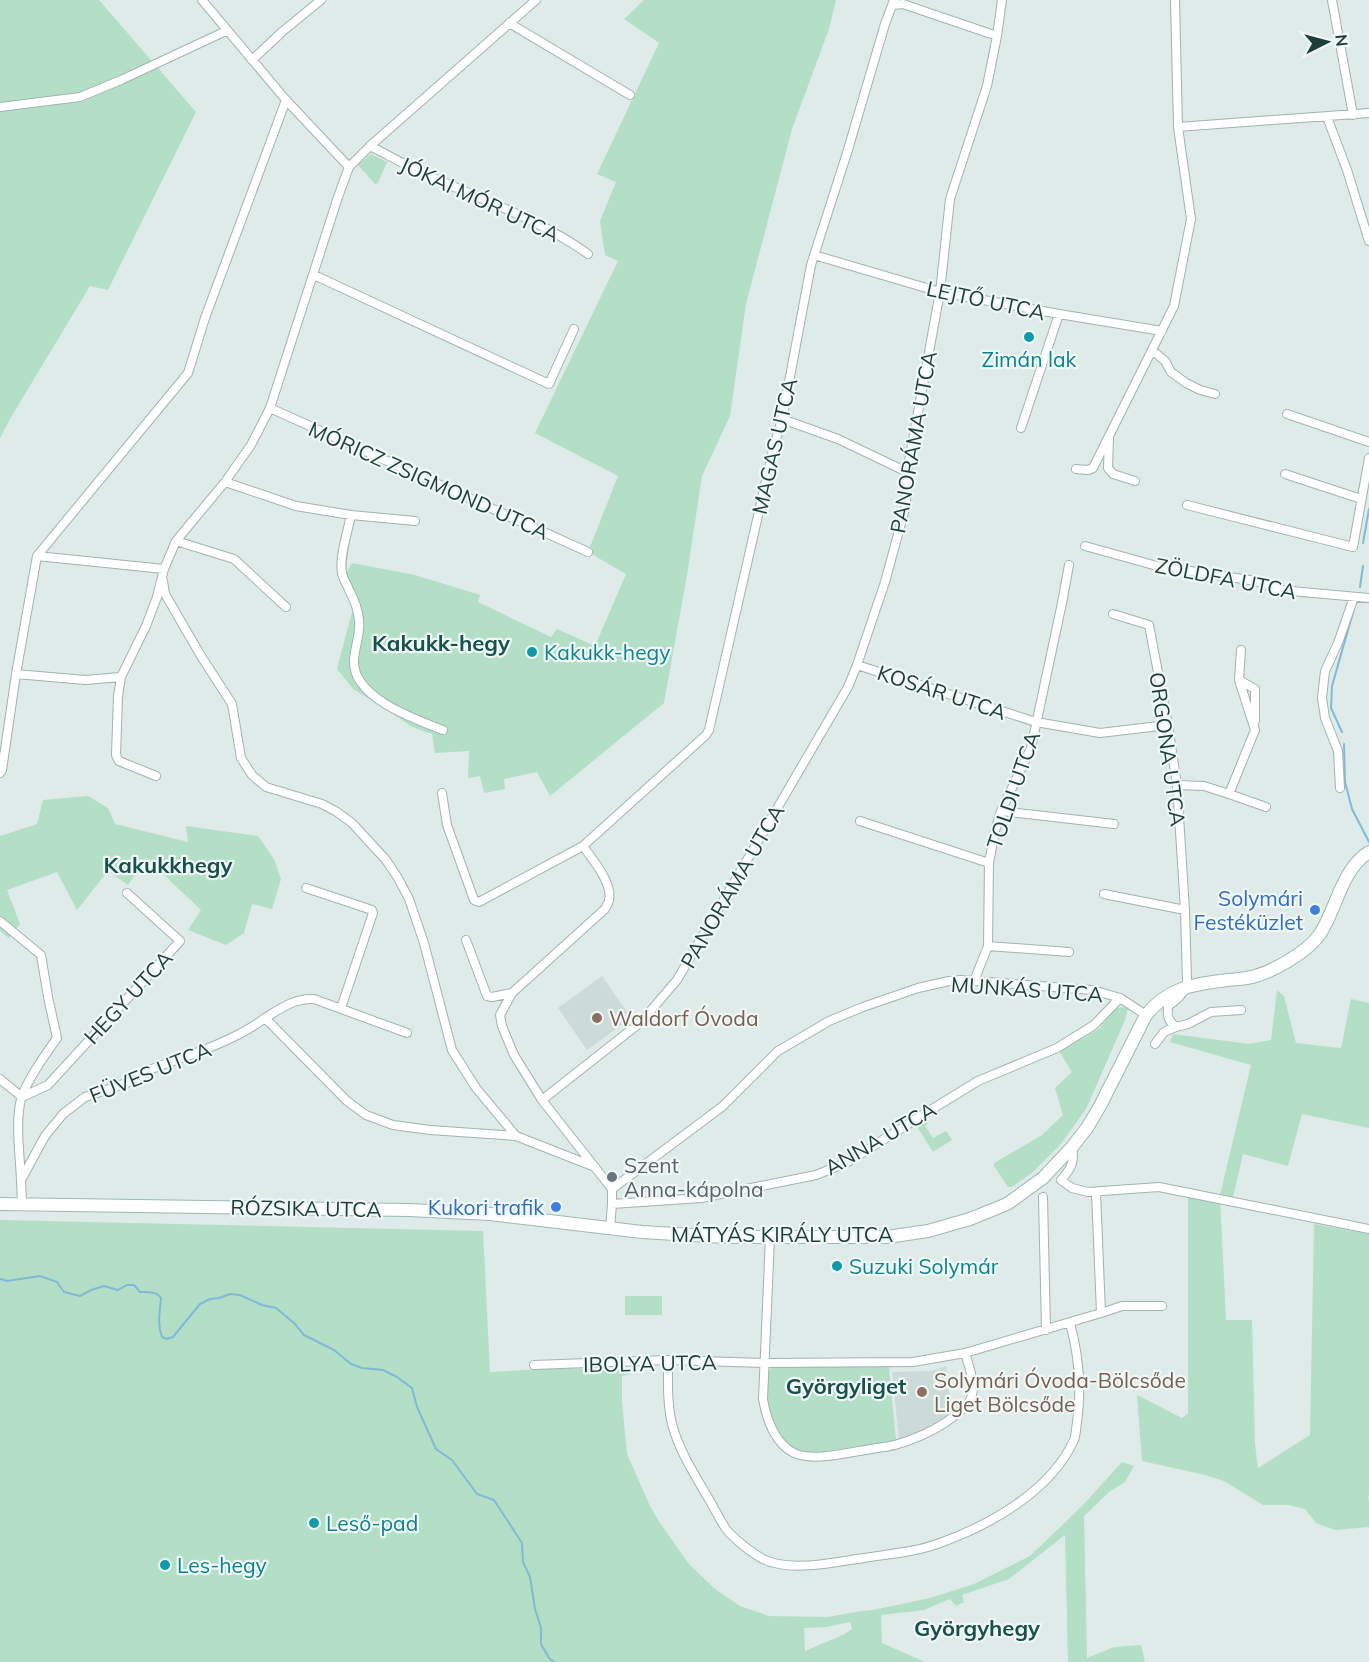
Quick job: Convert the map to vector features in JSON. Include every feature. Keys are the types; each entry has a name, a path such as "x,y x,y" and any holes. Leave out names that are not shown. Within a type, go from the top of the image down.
{"main road":[{"name":"MÁTYÁS KIRÁLY UTCA","path":"610,1228 690,1235 887,1237 928,1231 960,1222 1007,1204 1043,1178 1087,1128 1146,1015 1162,998 1187,986 1255,977 1273,970 1302,952 1319,935 1350,871 1369,852"},
{"name":"RÓZSIKA UTCA","path":"0,1204 409,1210 490,1214 610,1228"}],"street":[{"path":"202,0 286,100 349,167"},
{"path":"252,60 321,0"},
{"path":"156,776 119,761 116,755 121,677 146,626 176,541 225,482 251,445 270,408 349,167 369,146 536,0"},
{"name":"PANORÁMA UTCA","path":"542,1100 641,1022 677,980 848,687 885,582 906,505 907,472 940,292 950,199 987,86 1002,0"},
{"path":"1076,469 1093,468 1174,306 1191,219 1178,127 1175,0"},
{"path":"1332,0 1353,115"},
{"path":"894,3 997,36"},
{"name":"MAGAS UTCA","path":"442,793 447,825 474,900 479,902 583,846 709,730 782,419 811,265 885,24 894,3"},
{"path":"509,23 630,95"},
{"path":"0,107 80,97 226,31"},
{"path":"0,773 37,556 188,373 205,318 286,100"},
{"path":"1178,127 1369,113"},
{"path":"1327,117 1347,170 1369,241"},
{"name":"JÓKAI MÓR UTCA","path":"369,146 422,173 554,231 588,254"},
{"name":"LEJTŐ UTCA","path":"814,255 940,292 1162,331"},
{"path":"314,274 549,384 574,329"},
{"path":"1021,428 1059,314"},
{"path":"1152,350 1165,361 1171,372 1186,383 1215,394"},
{"name":"MÓRICZ ZSIGMOND UTCA","path":"270,408 588,552"},
{"path":"1287,414 1369,442"},
{"path":"782,419 838,440 907,472"},
{"path":"1109,435 1108,468 1113,474 1135,481"},
{"path":"1187,505 1353,547 1369,458"},
{"path":"1285,474 1361,499"},
{"path":"225,482 296,506 415,521"},
{"path":"351,514 341,565 342,576 357,608 360,622 354,662 358,680 383,702 404,715 443,730"},
{"path":"176,541 234,559 285,608"},
{"name":"ZÖLDFA UTCA","path":"1085,546 1157,566 1256,581 1285,591 1369,598"},
{"path":"37,556 163,573"},
{"name":"TOLDI UTCA","path":"974,981 988,946 989,863 995,831 1001,811 1031,748 1069,565"},
{"path":"163,573 165,594 232,704 241,758 252,775 266,787 322,804 337,812 352,823 386,860 398,878 409,899 424,943 452,1050 476,1088 516,1136"},
{"path":"1340,788 1338,751 1324,718 1322,698 1325,671 1338,643 1354,597"},
{"name":"ORGONA UTCA","path":"1113,614 1149,625 1177,785 1187,986"},
{"path":"1241,650 1239,680 1255,730"},
{"name":"KOSÁR UTCA","path":"857,665 1036,722 1100,734 1168,725"},
{"path":"16,674 85,680 121,677"},
{"path":"1229,794 1255,730 1255,688 1239,680"},
{"path":"1177,785 1204,786 1266,807"},
{"path":"1001,811 1114,824"},
{"path":"860,821 989,863"},
{"path":"583,846 602,873 609,891 609,900 605,909 512,993 501,1012 501,1023 514,1055 542,1100 612,1189 610,1228"},
{"path":"306,888 372,910 373,913 341,1008 407,1032"},
{"name":"HEGY UTCA","path":"22,1097 48,1085 180,941 128,893"},
{"path":"1104,894 1185,910"},
{"path":"0,921 41,954 57,1038 40,1062 22,1097 18,1114 22,1204"},
{"path":"466,940 487,996 512,993"},
{"path":"988,946 1069,952"},
{"name":"MUNKÁS UTCA","path":"612,1189 723,1106 778,1051 818,1027 863,1007 918,988 949,981 974,981 1093,990 1120,998 1146,1015"},
{"path":"1176,1027 1167,1016 1168,1006 1176,1001 1187,986"},
{"name":"ANNA UTCA","path":"612,1204 701,1198 816,1175 848,1162 978,1081 1057,1048 1079,1036 1094,1025 1120,998"},
{"name":"FÜVES UTCA","path":"21,1180 45,1136 63,1114 85,1097 135,1080 144,1072 229,1040 256,1025 284,1005 299,1000 314,999 341,1008"},
{"path":"1155,1044 1164,1032 1188,1024 1211,1012 1241,1010"},
{"path":"265,1018 346,1101 380,1122 430,1130 516,1136 595,1167"},
{"path":"0,1079 22,1097"},
{"name":"MÁTYÁS KIRÁLY UTCA","path":"1071,1147 1074,1161 1061,1180 1079,1191 1096,1192"},
{"path":"1162,1306 1122,1306 1101,1313 1096,1192 1159,1187 1369,1229"},
{"path":"1043,1197 1046,1330"},
{"path":"770,1237 763,1399 766,1417 771,1428 787,1449 805,1457 832,1455 898,1444 940,1427 969,1403 972,1379 965,1353"},
{"name":"IBOLYA UTCA","path":"534,1365 668,1360 765,1363 913,1362 965,1353 1101,1313"},
{"path":"668,1360 668,1395 672,1424 690,1467 727,1530 743,1545 766,1560 787,1565 808,1565 902,1553 939,1544 978,1527 1037,1490 1059,1464 1075,1439 1080,1406 1080,1381 1077,1347 1070,1323"}],"shaded area":[{"path":"602,976 631,1018 587,1050 558,1008"},
{"name":"Solymári Óvoda-Bölcsőde Liget Bölcsőde","path":"946,1366 952,1413 923,1430 899,1440 892,1372 932,1371"}],"green space":[{"path":"0,0 99,0 196,112 108,290 90,286 0,438"},
{"path":"644,0 836,0 829,29 792,129 746,304 730,416 702,476 664,703 550,796 537,772 504,779 505,789 484,793 480,776 468,778 469,751 435,753 432,734 412,727 353,689 337,669 353,608 341,581 352,563 415,575 480,595 478,602 551,637 557,629 595,646 626,574 588,552 618,476 535,433 618,261 605,255 600,221 616,182 597,174 659,43 624,19"},
{"path":"371,154 387,162 378,183 375,184 358,165"},
{"path":"88,796 108,808 115,824 188,842 186,826 258,836 274,859 281,879 272,909 252,904 244,933 226,945 188,930 201,910 146,858 128,885 108,871 77,910 57,872 7,890 20,924 9,938 0,931 0,836 37,824 43,800"},
{"path":"1277,990 1284,996 1296,1043 1341,1048 1351,999 1369,1003 1369,1128 1302,1114 1288,1166 1243,1154 1233,1198 1220,1196 1226,1320 1252,1320 1255,1444 1258,1468 1310,1435 1314,1224 1369,1234 1369,1527 1335,1530 1316,1523 1305,1509 1288,1505 1263,1505 1224,1481 1142,1461 1137,1395 1182,1418 1188,1414 1188,1196 1220,1195 1251,1065 1170,1042 1173,1034 1249,1044 1271,1040"},
{"path":"1115,1008 1128,1008 1125,1020 1086,1109 1061,1144 1033,1172 1012,1187 1008,1187 994,1163 1042,1135 1063,1115 1055,1088 1072,1072 1059,1051 1099,1029"},
{"path":"926,1119 928,1123 925,1126 933,1138 946,1131 952,1140 933,1152 916,1125"},
{"path":"0,1220 483,1231 490,1372 635,1368 631,1374 622,1376 627,1454 650,1506 689,1564 715,1589 740,1606 769,1616 828,1617 873,1610 930,1598 974,1584 1030,1556 1083,1505 1122,1462 1134,1466 1125,1482 1109,1492 1084,1516 1087,1658 1114,1647 1141,1645 1145,1662 1068,1662 1065,1535 1009,1579 962,1595 964,1602 956,1606 950,1599 924,1610 881,1615 882,1643 925,1662 0,1662","holes":["850,1622 852,1629 845,1634 805,1651 804,1628 827,1627"]},
{"path":"625,1296 662,1296 662,1315 625,1315"},
{"path":"775,1366 889,1367 896,1440 826,1453 809,1454 793,1449 778,1432 769,1408 768,1373"}],"waterway":[{"path":"1363,543 1369,509"},
{"path":"1360,587 1363,566"},
{"path":"1342,732 1331,708 1332,686 1354,609"},
{"path":"1344,744 1345,782 1352,809 1369,842"},
{"path":"0,1279 7,1281 40,1276 57,1282 64,1292 80,1296 104,1286 118,1290 127,1285 134,1285 140,1292 154,1293 161,1298 160,1327 162,1337 167,1339 173,1337 200,1304 230,1294 240,1295 262,1305 276,1308 304,1335 334,1350 351,1364 362,1368 383,1370 397,1377 412,1388 417,1407 436,1449 452,1460 477,1494 494,1500 522,1543 523,1562 530,1577 535,1609 541,1628 541,1644 554,1662"}],"place":[{"name":"Zimán lak","path":"1029,337"},
{"name":"Kakukk-hegy","path":"532,652"},
{"name":"Solymári Festéküzlet","path":"1315,910"},
{"name":"Waldorf Óvoda","path":"597,1018"},
{"name":"Szent Anna-kápolna","path":"612,1177"},
{"name":"Kukori trafik","path":"556,1207"},
{"name":"Suzuki Solymár","path":"837,1266"},
{"name":"Solymári Óvoda-Bölcsőde Liget Bölcsőde","path":"922,1392"},
{"name":"Leső-pad","path":"314,1523"},
{"name":"Les-hegy","path":"165,1565"}],"district":[{"name":"Kakukk-hegy","path":"441,643"},
{"name":"Kakukkhegy","path":"168,865"},
{"name":"Györgyliget","path":"846,1386"},
{"name":"Györgyhegy","path":"977,1628"}]}
